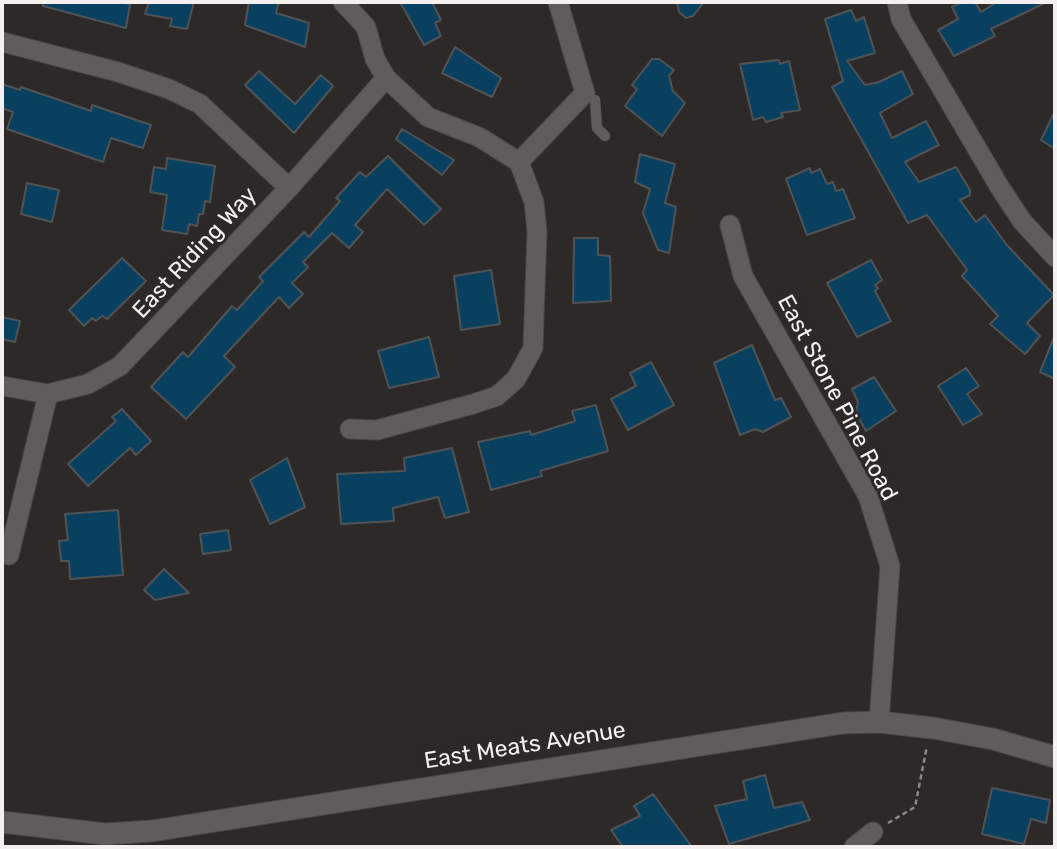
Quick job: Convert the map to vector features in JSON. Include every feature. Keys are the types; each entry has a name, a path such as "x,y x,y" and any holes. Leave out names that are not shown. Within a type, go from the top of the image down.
{"street":[{"path":"343,2 366,27 376,59 386,78 428,117 479,137 519,162 534,202 537,232 533,348 516,379 497,396 473,404 377,430 350,429"},
{"path":"519,162 590,97 558,2"},
{"path":"897,2 901,19 1012,206 1055,257"},
{"path":"2,42 118,72 169,89 200,104 289,188"},
{"name":"East Riding Way","path":"2,386 48,394 88,384 120,366 289,188 386,78"},
{"name":"East Stone Pine Road","path":"730,225 743,276 868,496 890,566 878,722"},
{"path":"9,555 48,394"},
{"name":"East Meats Avenue","path":"2,822 105,834 152,831 539,772 813,725 878,722 933,728 993,739 1055,757"},
{"path":"853,847 873,832"}],"lane":[{"path":"590,97 597,128 605,135"}],"path":[{"path":"873,832 915,807 933,728"}],"building":[{"path":"44,2 130,4 126,28 43,6"},
{"path":"149,2 194,2 187,29 170,26 172,19 145,14"},
{"path":"249,2 279,2 276,13 309,23 305,47 245,25"},
{"path":"400,2 432,2 441,20 435,23 441,36 424,45"},
{"path":"677,2 704,2 693,16 686,18 679,12"},
{"path":"962,2 975,2 981,12 997,2 1047,2 991,29 995,36 954,56 938,30 958,19 952,7"},
{"path":"851,10 856,21 864,17 875,53 847,61 865,85 879,82 902,71 913,94 880,113 892,138 926,121 939,145 905,162 919,182 956,167 970,190 970,195 960,200 976,222 985,215 1006,244 1054,295 1027,323 1040,336 1025,354 990,324 998,316 962,276 967,270 927,215 908,223 832,87 843,81 825,19"},
{"path":"455,47 501,78 492,97 442,73"},
{"path":"652,59 659,59 674,70 669,76 673,91 685,103 662,136 625,106 637,89 632,85"},
{"path":"779,60 780,64 789,61 800,110 781,113 783,117 766,122 763,117 753,120 740,64"},
{"path":"259,71 295,104 321,75 333,86 294,133 245,85"},
{"path":"2,84 20,90 21,87 91,111 92,105 151,125 143,148 111,138 103,162 7,129 13,112 2,108"},
{"path":"1055,111 1055,149 1041,140"},
{"path":"402,129 454,160 442,175 396,139"},
{"path":"640,154 675,164 665,203 676,207 669,253 658,250 643,213 650,189 635,182"},
{"path":"388,156 441,209 424,225 387,189 355,225 363,232 349,248 332,233 303,262 308,267 292,283 303,294 289,308 279,297 224,356 235,367 186,419 151,387 183,352 188,357 232,306 237,310 263,281 259,277 304,232 309,237 340,201 336,198 360,172 366,177"},
{"path":"167,158 215,166 210,202 205,201 197,226 189,224 187,234 162,230 167,195 150,192 154,167 166,169"},
{"path":"810,168 811,173 820,169 827,184 833,182 836,191 843,189 855,218 807,235 786,179"},
{"path":"27,183 59,190 52,222 21,214"},
{"path":"574,238 598,238 598,255 610,256 611,301 573,303"},
{"path":"122,258 146,281 107,319 102,316 96,321 92,318 84,326 69,310"},
{"path":"871,260 882,280 875,285 878,288 875,291 891,321 857,337 827,283"},
{"path":"491,270 500,324 461,330 454,276"},
{"path":"2,317 20,321 15,342 2,339"},
{"path":"1055,335 1055,379 1040,372"},
{"path":"429,337 439,377 389,388 378,351"},
{"path":"752,345 775,400 781,398 791,417 763,432 755,429 740,435 714,363"},
{"path":"651,362 674,405 628,430 611,399 636,386 630,373"},
{"path":"966,368 979,386 967,394 982,414 963,425 938,386"},
{"path":"874,377 896,411 866,431 856,413 858,402 852,389"},
{"path":"596,405 608,451 540,471 542,476 491,490 478,442 530,431 531,435 575,421 572,411"},
{"path":"122,409 151,441 136,455 130,448 88,486 68,464 116,421 112,417"},
{"path":"452,448 469,512 445,518 438,497 393,508 394,521 341,524 337,474 405,471 404,458"},
{"path":"287,458 305,507 270,524 250,480"},
{"path":"118,510 123,575 70,579 69,561 61,561 59,541 68,540 65,514"},
{"path":"228,530 231,550 203,554 200,534"},
{"path":"164,569 189,593 155,600 144,590"},
{"path":"765,775 774,808 802,802 810,820 729,844 715,806 747,799 743,781"},
{"path":"992,788 1050,800 1046,823 1031,819 1024,844 982,834"},
{"path":"653,794 692,847 623,847 611,830 640,816 634,806"}]}
